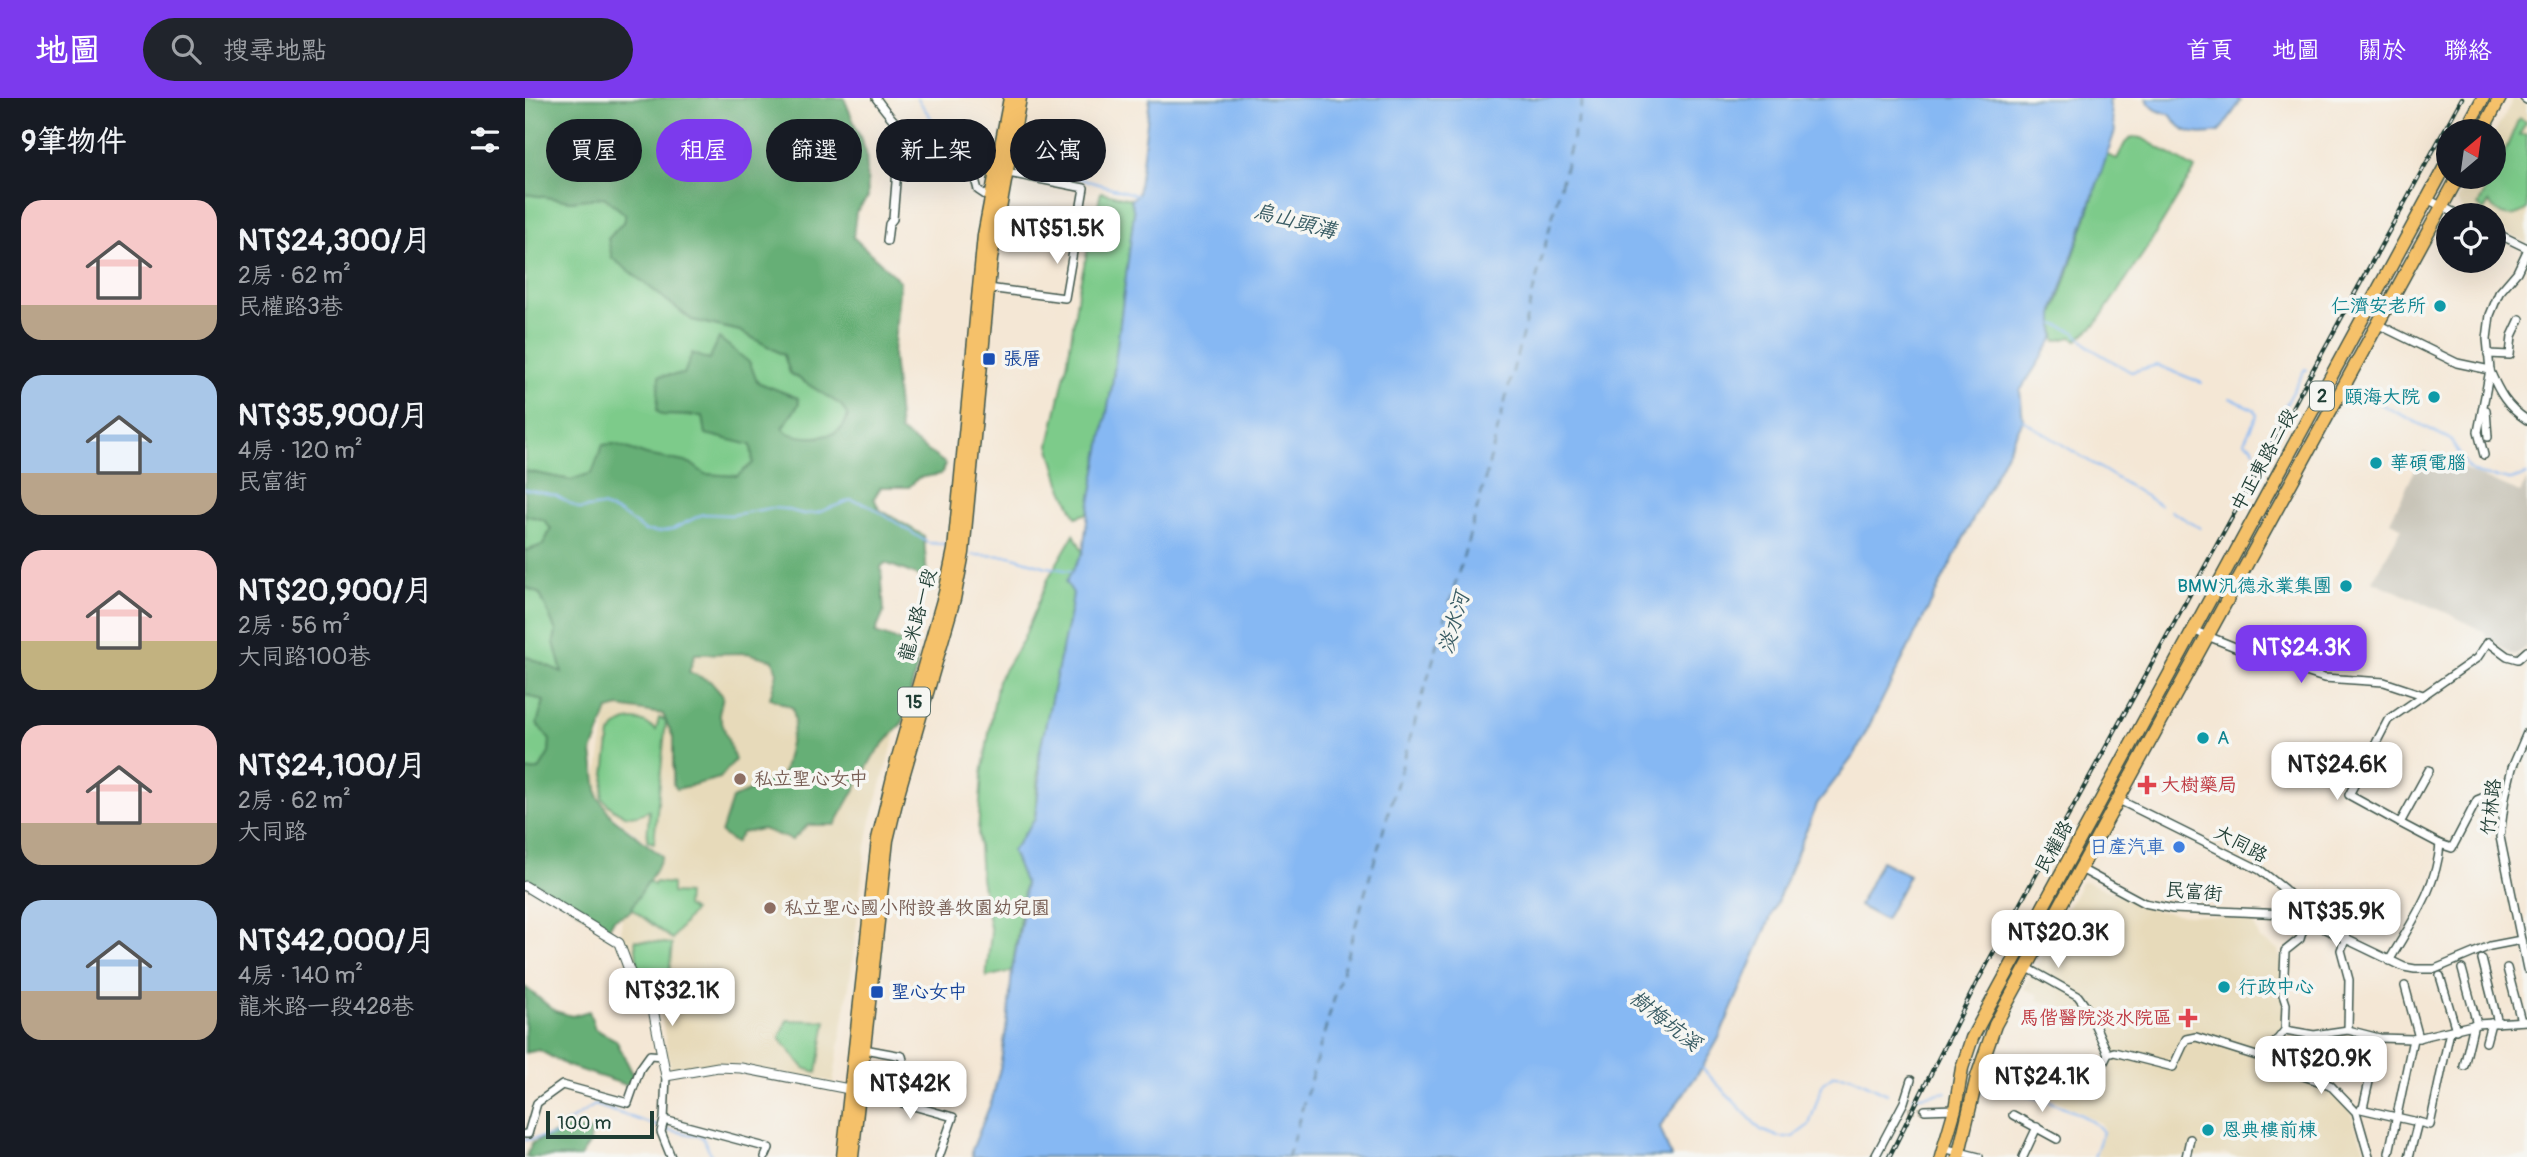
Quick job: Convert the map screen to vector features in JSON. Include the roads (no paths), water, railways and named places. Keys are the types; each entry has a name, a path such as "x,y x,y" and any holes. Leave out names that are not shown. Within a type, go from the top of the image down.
{"main road":[{"name":"15","path":"983,287 995,226 1010,98"},
{"name":"15","path":"983,287 990,198 1000,172 1020,98"},
{"path":"2472,119 2483,98"},
{"path":"2489,119 2500,98"},
{"name":"中正東路二段","path":"2195,631 2436,183"},
{"name":"中正東路二段","path":"2207,637 2436,216"},
{"name":"龍米路一段","path":"852,1157 855,1090 880,855 893,775 950,573 983,287"},
{"name":"民權路","path":"1942,1153 1962,1068 1972,1038 2195,631"},
{"name":"民權路","path":"1958,1154 1974,1089 1995,1025 2207,637"},
{"name":"龍米路一段","path":"843,1157 863,1049 880,855"}],"street":[{"path":"876,98 894,119"},
{"path":"983,287 1065,298 1084,188 1000,172"},
{"path":"887,241 889,224 893,219 896,182"},
{"path":"976,182 978,190 990,198"},
{"path":"2427,199 2436,204"},
{"path":"2506,238 2527,249 2517,272 2499,293 2490,315 2488,354 2490,370 2499,393 2513,411 2527,420"},
{"path":"2488,354 2510,355 2512,336 2520,319"},
{"path":"2377,324 2457,363 2490,370"},
{"path":"2484,456 2478,432 2490,370"},
{"path":"2485,403 2488,437"},
{"path":"2195,631 2324,678 2384,682 2423,695"},
{"path":"2505,797 2487,796 2477,800 2452,848 2349,795 2388,720 2477,658 2488,642 2512,659 2518,659 2527,651"},
{"name":"竹林路","path":"2527,733 2512,768 2500,837 2527,969"},
{"path":"2400,823 2429,770"},
{"name":"大同路","path":"2117,799 2283,883 2298,904 2302,918"},
{"path":"2389,961 2427,896 2436,874 2440,844"},
{"name":"民富街","path":"2068,862 2144,903 2173,909 2285,914 2302,918 2404,967 2435,969 2490,946 2521,940"},
{"path":"525,886 619,943 633,983 653,1009 666,1076 663,1125 671,1157"},
{"path":"2263,1058 2285,1030 2285,951 2300,939 2304,926 2302,918"},
{"path":"2346,938 2341,950 2349,980 2348,1030"},
{"path":"2482,959 2494,1023 2486,1042"},
{"path":"2025,967 2078,996 2088,1010 2108,1054"},
{"path":"2285,1030 2314,1035 2348,1030 2379,1038 2416,1039 2475,1024 2524,1021 2507,968"},
{"path":"2462,969 2475,1024 2464,1066"},
{"path":"1974,1089 2006,1085 2047,1086 2066,1077 2096,1078 2108,1054 2114,1052 2173,1067 2186,1039 2196,1037 2263,1058 2282,1069 2330,1085 2360,1110 2397,1115 2430,1125 2453,1030 2440,976"},
{"path":"2389,1153 2416,1039 2405,986"},
{"path":"2369,1157 2360,1110 2379,1038"},
{"path":"863,1049 902,1056 906,1072 960,1088"},
{"path":"525,1134 528,1134 533,1122 537,1103 562,1085 628,1103 640,1069 650,1055 662,1056"},
{"path":"666,1076 718,1067 741,1068 855,1090 953,1117 939,1157"},
{"path":"1875,1157 1903,1109 1911,1080"},
{"path":"1925,1110 1957,1097"},
{"path":"2013,1115 2057,1139"},
{"path":"2409,1157 2418,1122"},
{"path":"663,1125 769,1148 765,1157"},
{"path":"2023,1157 2037,1127"},
{"path":"2186,1157 2190,1139"},
{"path":"1942,1153 1979,1157"}],"water":[{"name":"淡水河","path":"1150,98 2112,98 2109,101 2115,131 2054,310 2054,338 2020,391 2023,420 1855,754 1817,804 1719,1038 1702,1068 1660,1127 1671,1157 972,1157 972,1150 992,1100 1000,1068 1025,884 1012,851 1035,819 1040,779 1039,755 1073,593 1066,582 1083,552 1112,386 1134,213 1131,199 1138,195"},
{"path":"2146,98 2238,98 2241,101 2219,132 2204,134 2185,130 2170,114 2156,109"},
{"path":"1881,861 1909,875 1885,920 1859,906"}],"waterway":[{"name":"烏山頭溝","path":"917,98 932,119"},
{"name":"烏山頭溝","path":"1092,182 1137,195"},
{"path":"2055,324 2075,332 2090,348 2131,372 2157,365 2202,383"},
{"path":"2260,453 2305,369 2307,370"},
{"path":"2349,388 2451,440 2468,468 2479,474 2510,480 2527,475"},
{"path":"2230,398 2255,410 2257,415 2244,442 2254,450"},
{"path":"2021,419 2160,505"},
{"path":"525,489 555,495 580,509 602,506 621,514 645,531 659,532 673,529 703,514 732,515 771,508 803,514 817,513 851,500 867,504 928,543 946,544"},
{"path":"2171,511 2200,528"},
{"path":"973,555 1010,556 1071,571"},
{"name":"樹梅坑溪","path":"1702,1068 1761,1130 1779,1137 1793,1137 1809,1125 1823,1083 1834,1075 1850,1076 1887,1094"},
{"name":"樹梅坑溪","path":"1913,1097 1947,1092"},
{"name":"樹梅坑溪","path":"1982,1093 2019,1095 2043,1100 2088,1119 2103,1132 2094,1157"},
{"path":"525,1140 555,1135 563,1125 595,1105 660,1127"},
{"path":"666,1129 702,1137 713,1157"}],"tunnel":[{"path":"1908,1111 1925,1110"}],"railway":[{"path":"1889,1157 1976,984 2462,98"}],"place":[{"name":"仁濟安老所","path":"2440,306"},
{"name":"張厝","path":"989,359"},
{"name":"頤海大院","path":"2434,397"},
{"name":"華碩電腦","path":"2376,463"},
{"name":"BMW汎德永業集團","path":"2346,586"},
{"name":"A","path":"2203,738"},
{"name":"私立聖心女中","path":"740,779"},
{"name":"大樹藥局","path":"2147,785"},
{"name":"日產汽車","path":"2179,847"},
{"name":"私立聖心國小附設善牧園幼兒園","path":"770,908"},
{"name":"行政中心","path":"2224,987"},
{"name":"聖心女中","path":"877,992"},
{"name":"馬偕醫院淡水院區","path":"2188,1018"},
{"name":"恩典樓前棟","path":"2208,1130"}]}
